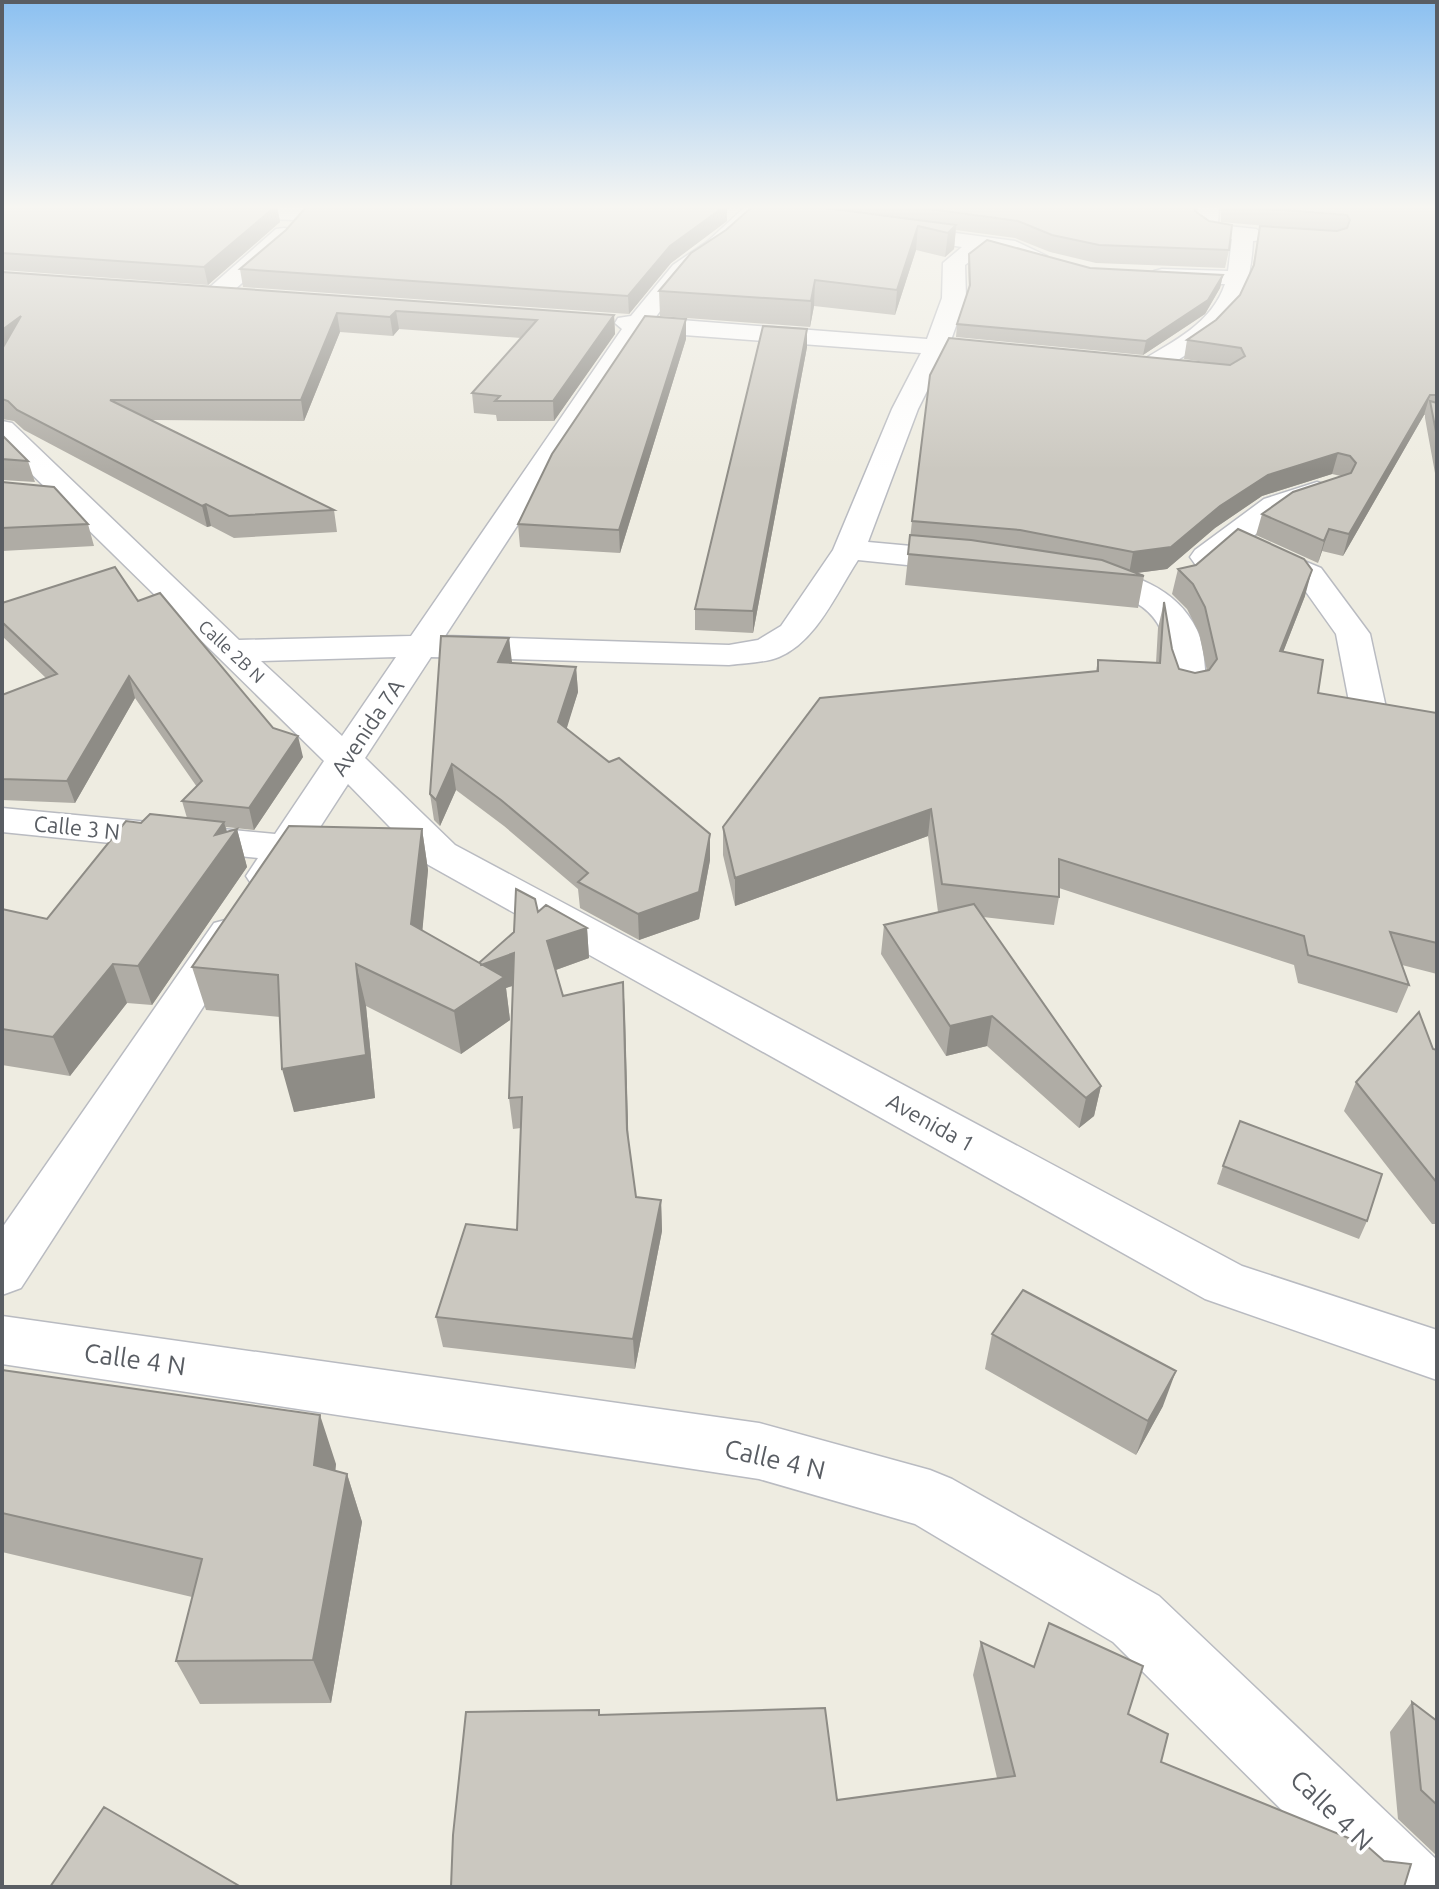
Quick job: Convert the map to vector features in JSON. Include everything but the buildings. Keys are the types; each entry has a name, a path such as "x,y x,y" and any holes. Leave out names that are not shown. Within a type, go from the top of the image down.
{"street":[{"path":"235,294 248,295"},
{"name":"Avenida 7A","path":"2,1272 637,324 661,294"},
{"path":"231,651 421,646 729,655 768,649 793,633 849,550 905,409 937,346 954,294"},
{"path":"1150,366 1213,326 1230,294"},
{"path":"606,321 1028,354"},
{"path":"1119,363 1195,371"},
{"name":"Calle 2B N","path":"2,429 70,498 346,759 440,854"},
{"path":"1132,586 1182,577 1228,537 1275,505 1333,486"},
{"path":"29,494 70,498"},
{"path":"1228,537 1310,575 1353,634 1370,717"},
{"path":"849,550 990,564"},
{"path":"1053,570 1097,576 1132,586 1163,604 1180,631 1189,686"},
{"name":"Calle 3 N","path":"2,820 285,849 440,854"},
{"name":"Avenida 1","path":"440,854 1224,1283 1437,1355"},
{"name":"Calle 4 N","path":"2,1340 759,1451 930,1499 1136,1619 1412,1887"}]}
